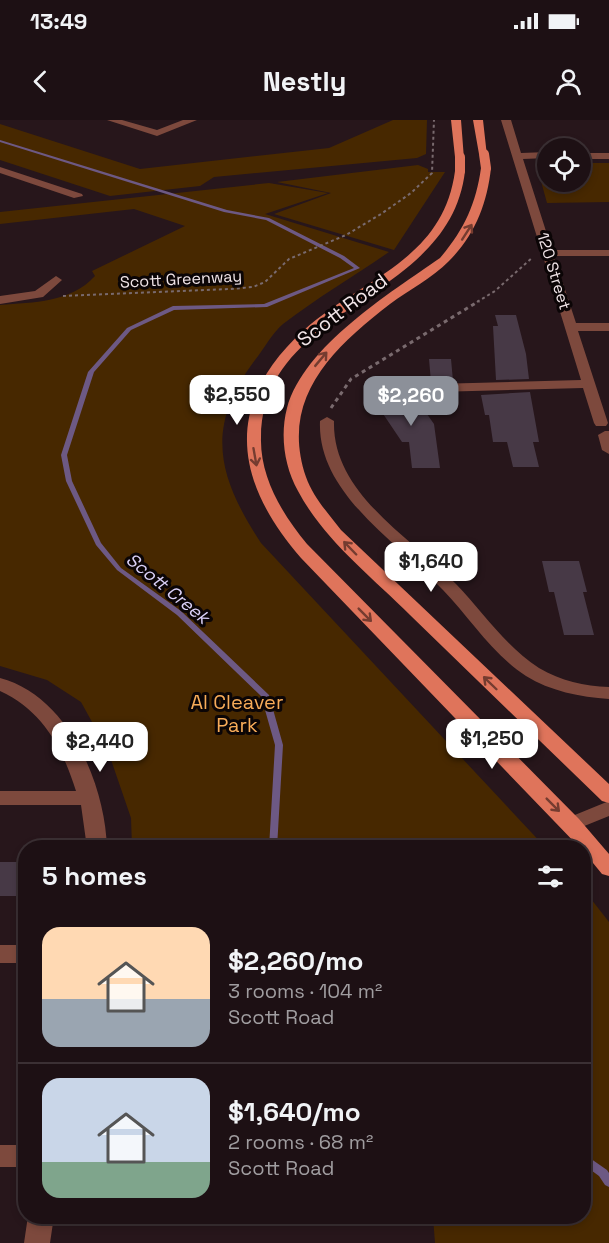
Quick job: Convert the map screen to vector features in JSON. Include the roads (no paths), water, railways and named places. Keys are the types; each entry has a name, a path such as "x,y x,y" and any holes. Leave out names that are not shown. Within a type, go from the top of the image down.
{"main road":[{"name":"Scott Road","path":"456,120 460,164 456,197 443,226 431,240 395,270 296,343 264,386 254,417 255,460 273,508 296,542 572,824"},
{"name":"Scott Road","path":"478,120 485,161 482,198 470,229 444,260 339,340 307,377 296,398 291,419 292,460 311,502 335,533 609,796"},
{"path":"572,824 585,840"},
{"path":"591,847 609,868"}],"street":[{"path":"112,120 157,133 192,120"},
{"name":"120 Street","path":"506,120 606,436"},
{"path":"518,156 537,156"},
{"path":"591,156 609,156"},
{"path":"0,170 78,196"},
{"path":"548,253 609,253"},
{"path":"0,300 39,294 56,280"},
{"path":"571,327 609,327"},
{"path":"435,388 589,384"},
{"path":"327,421 327,437 336,464 346,485 362,506 401,545 424,562 447,584 511,654 523,665 555,683 575,689 609,693"},
{"path":"0,684 21,693 51,717 69,744 89,798 96,824 97,840"},
{"path":"0,798 89,798"},
{"path":"572,824 609,808"},
{"path":"0,954 18,954"},
{"path":"0,1156 18,1156"},
{"path":"37,1243 40,1224"}],"waterway":[{"name":"Scott Creek","path":"0,141 226,211 267,219 342,257 358,268 265,306 173,308 129,329 91,372 64,455 69,481 98,544 119,569 179,613 265,695 279,745 273,840"},
{"name":"Scott Creek","path":"591,1164 603,1173 609,1182"}],"park label":[{"name":"Al Cleaver Park","path":"237,714"}]}
